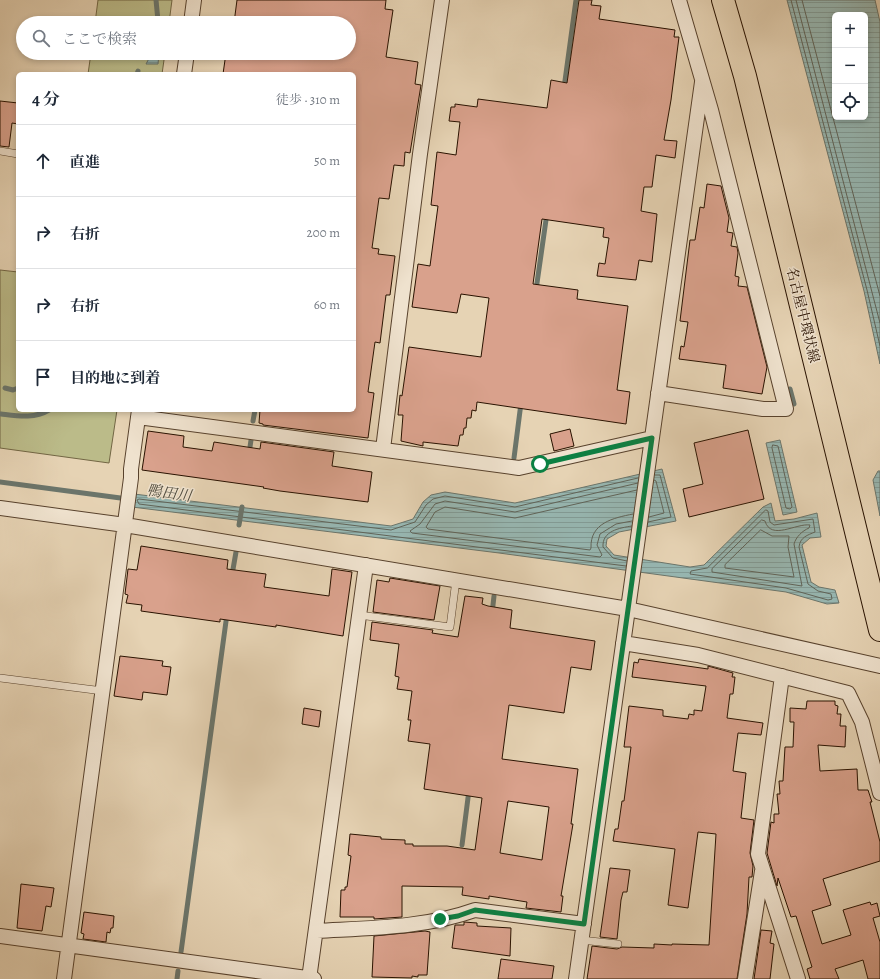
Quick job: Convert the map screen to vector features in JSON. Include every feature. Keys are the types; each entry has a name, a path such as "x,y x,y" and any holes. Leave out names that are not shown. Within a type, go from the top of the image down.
{"main road":[{"name":"名古屋中環状線","path":"723,0 745,76 880,630"}],"street":[{"path":"192,16 194,0"},
{"path":"383,449 420,154 442,0"},
{"path":"658,393 763,409 786,409 711,110 679,0"},
{"path":"184,72 186,60"},
{"path":"576,979 702,82"},
{"path":"64,979 132,478 131,469 138,413 520,468 652,438"},
{"path":"0,508 126,519 366,565 628,610 880,666"},
{"path":"0,936 311,979 366,565"},
{"path":"623,643 698,654 848,693 862,722 880,793"},
{"path":"782,676 758,854 798,979"},
{"path":"745,979 762,868"},
{"path":"317,931 388,927 458,916 475,910 584,924"}],"lane":[{"path":"0,151 16,154"},
{"path":"359,614 450,627 456,580"},
{"path":"0,678 103,691"},
{"path":"581,940 618,944"}],"green space":[{"path":"98,0 172,0 170,16 96,16"},
{"path":"90,60 164,60 162,72 88,72"},
{"path":"0,270 16,272 16,412 117,412 109,463 0,448"}],"water":[{"path":"787,0 875,0 880,22 880,364 864,291"},
{"path":"148,60 158,60 158,64 146,64"},
{"path":"780,440 797,512 783,515 766,443"},
{"path":"662,469 676,521 619,532 607,539 606,546 614,555 690,567 704,565 763,507 771,503 775,521 794,519 817,513 821,537 810,538 802,545 811,582 819,587 835,590 839,603 827,604 786,592 499,553 132,507 134,494 391,526 413,519 423,502 431,495 445,492 515,503"},
{"path":"878,471 880,471 880,516 873,480"}],"building":[{"path":"237,0 386,0 385,9 393,10 386,57 418,62 415,84 421,85 410,153 405,152 404,166 394,165 389,199 379,198 372,248 379,249 378,254 395,256 390,295 386,295 380,343 375,342 368,392 374,393 368,438 263,425 259,423 260,412 356,412 356,72 223,72 225,60 356,60 356,16 235,16"},
{"path":"579,0 592,0 591,5 601,6 599,19 675,30 674,37 679,37 664,140 677,141 675,158 656,155 652,187 644,187 641,211 657,214 652,262 639,260 636,280 597,276 599,263 605,264 609,238 603,237 604,228 542,219 533,284 578,290 577,299 628,306 617,390 630,392 626,424 477,402 476,411 472,410 471,418 467,418 466,428 464,428 463,435 460,435 458,446 423,442 423,446 401,441 403,415 398,415 400,395 402,396 409,347 481,357 489,298 461,294 457,313 412,307 418,264 430,266 438,206 431,205 437,152 456,155 460,122 449,121 451,107 455,107 455,104 477,107 478,99 547,108 551,80 567,83"},
{"path":"0,101 16,103 16,124 12,123 9,147 0,146"},
{"path":"707,184 721,186 729,218 727,232 733,233 731,246 737,247 738,253 735,276 739,277 738,286 747,287 767,367 762,394 723,388 726,365 679,359 681,346 684,347 688,322 680,321 690,240 695,240 700,207 704,208"},
{"path":"570,429 574,446 554,451 550,434"},
{"path":"748,430 764,499 689,517 683,489 703,484 694,443"},
{"path":"148,431 184,436 183,447 212,451 214,442 260,449 261,442 334,452 332,466 372,472 368,502 280,491 263,488 264,487 142,470"},
{"path":"141,546 228,560 227,569 266,574 264,587 329,596 332,569 352,572 343,636 276,625 276,627 220,619 220,622 141,611 142,605 126,603 128,595 125,594 128,569 137,570"},
{"path":"390,578 440,586 434,620 373,612 377,580 389,582"},
{"path":"465,596 483,598 482,604 512,610 510,628 595,641 591,670 571,667 564,713 509,705 502,759 578,769 571,824 573,824 561,896 563,896 561,912 526,908 527,902 489,896 489,899 462,895 463,887 402,886 402,917 374,919 374,917 340,917 341,890 345,890 345,887 347,887 351,856 348,855 350,834 381,837 381,839 405,840 405,844 413,844 413,846 447,846 475,850 482,798 424,789 430,744 408,741 411,720 408,720 412,691 397,689 399,677 395,676 399,644 370,640 372,622 433,630 432,633 458,637","holes":["508,801 549,807 542,860 500,853"]},
{"path":"120,656 163,661 162,666 171,667 167,695 143,692 142,700 114,696"},
{"path":"639,659 708,669 708,666 733,673 732,677 735,677 733,694 730,694 727,718 763,723 761,735 738,733 733,771 746,773 741,818 754,820 750,853 753,866 752,877 749,877 747,914 737,979 587,979 592,946 617,949 622,947 654,948 654,944 709,945 716,834 698,832 688,908 668,905 675,849 613,841 615,829 618,829 622,801 624,801 631,747 624,747 629,706 663,710 663,716 688,719 689,714 694,715 694,710 702,711 706,686 632,677 634,662 638,663"},
{"path":"807,701 835,701 835,705 838,706 837,714 841,714 840,726 846,726 845,747 818,745 820,771 857,769 858,790 868,790 880,842 880,861 823,879 831,905 812,911 822,944 851,935 843,910 870,902 871,905 877,903 880,916 873,918 880,942 880,979 868,979 863,960 835,969 839,979 810,979 807,969 812,967 796,916 791,917 778,878 777,886 767,853 771,822 774,823 774,814 779,814 777,794 780,794 779,781 783,781 785,747 793,747 794,722 790,722 790,708 806,709"},
{"path":"304,708 321,711 319,727 302,724"},
{"path":"610,868 630,870 627,892 623,892 621,900 617,939 600,937"},
{"path":"21,884 54,888 51,907 46,906 42,931 17,928"},
{"path":"84,912 114,916 113,928 111,928 110,933 107,932 106,942 83,939 84,934 81,933"},
{"path":"464,922 477,923 477,926 511,928 510,956 452,948 455,925 464,925"},
{"path":"761,930 772,931 770,943 774,944 770,979 754,979"},
{"path":"425,931 430,932 427,975 418,975 418,977 412,976 412,978 372,977 374,936"},
{"path":"501,959 554,966 552,979 498,979"}],"waterway":[{"path":"156,0 158,16"},
{"path":"564,88 576,0"},
{"path":"536,290 547,213"},
{"path":"5,388 13,390 16,389"},
{"path":"790,389 794,404"},
{"path":"514,458 521,403"},
{"path":"1,414 32,416 45,412"},
{"path":"253,421 255,412"},
{"path":"250,447 251,440"},
{"name":"鴨田川","path":"0,482 128,499"},
{"name":"鴨田川","path":"239,525 242,507"},
{"path":"232,575 236,552"},
{"path":"492,614 494,596"},
{"path":"181,952 227,614"},
{"path":"462,845 469,790"},
{"path":"177,979 178,971"}],"route":[{"path":"440,919 458,916 475,910 584,924 652,438 540,464"}]}
